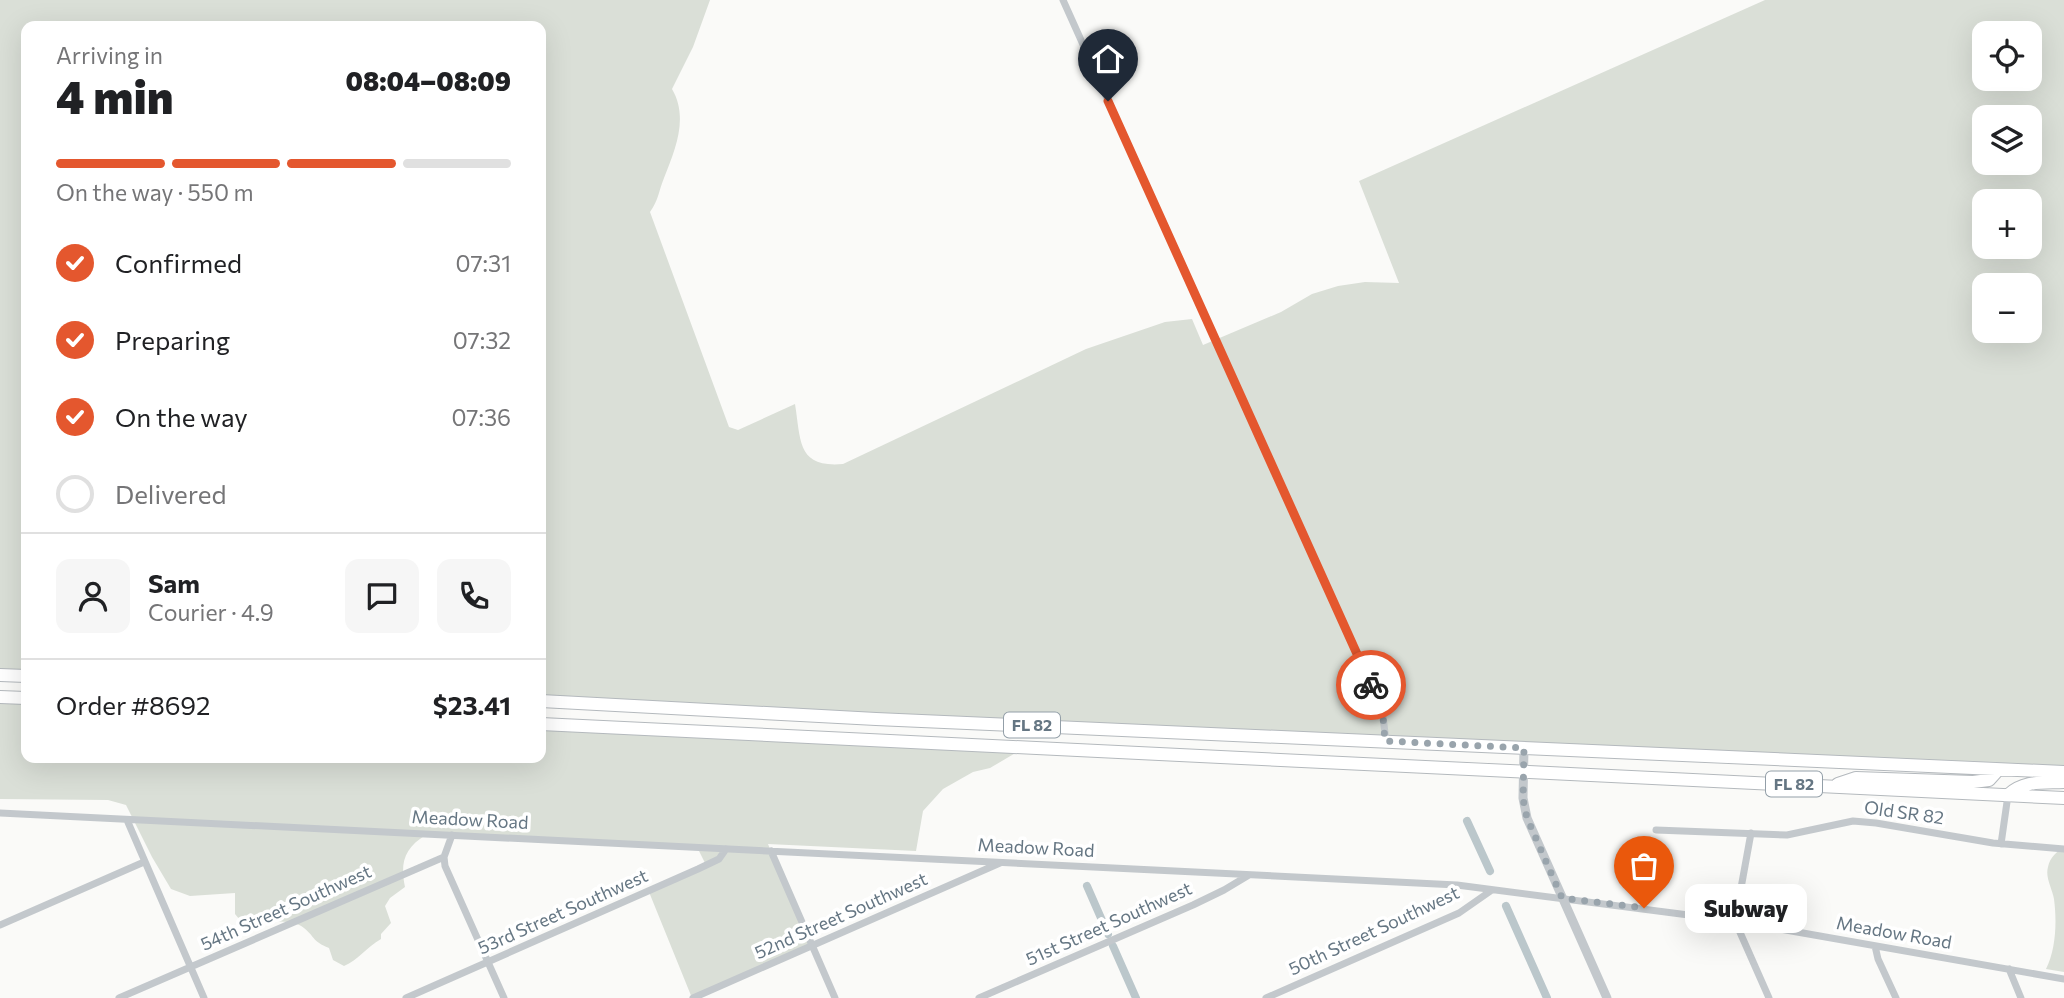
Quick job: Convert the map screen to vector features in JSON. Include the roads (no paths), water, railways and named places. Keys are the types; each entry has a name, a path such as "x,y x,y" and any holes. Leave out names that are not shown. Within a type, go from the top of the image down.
{"highway":[{"path":"0,675 21,677"},
{"path":"0,697 21,698"},
{"name":"FL 82","path":"546,701 876,719 2064,772"},
{"name":"FL 82","path":"546,724 2064,798"},
{"path":"1832,786 1856,778 1973,782 1989,780 1998,770"},
{"path":"2008,795 2018,786 2026,784 2064,782"}],"street":[{"path":"1063,0 1373,689 1383,717 1385,741"},
{"path":"1524,748 1523,799 1527,818 1607,998"},
{"path":"2001,844 2008,795"},
{"name":"Meadow Road","path":"0,813 1457,885 1735,921 2064,979"},
{"path":"127,820 204,998"},
{"name":"Old SR 82","path":"1656,831 1787,835 1853,821 2001,844 2064,849"},
{"path":"1751,834 1735,921 1769,998"},
{"path":"452,835 444,857 445,866 504,998"},
{"name":"53rd Street Southwest","path":"407,998 719,859 726,849"},
{"path":"771,851 835,998"},
{"name":"54th Street Southwest","path":"119,998 444,857"},
{"path":"0,925 144,862"},
{"name":"52nd Street Southwest","path":"693,998 1002,862"},
{"name":"51st Street Southwest","path":"979,998 1193,905 1250,875"},
{"name":"50th Street Southwest","path":"1266,998 1459,913 1493,889"},
{"path":"1875,946 1896,998"},
{"path":"2009,970 2021,998"}],"waterway":[{"path":"1467,821 1490,871"},
{"path":"1087,886 1108,934"},
{"path":"1506,906 1547,998"},
{"path":"1113,946 1136,998"}],"place":[{"name":"Subway","path":"1644,908"}]}
